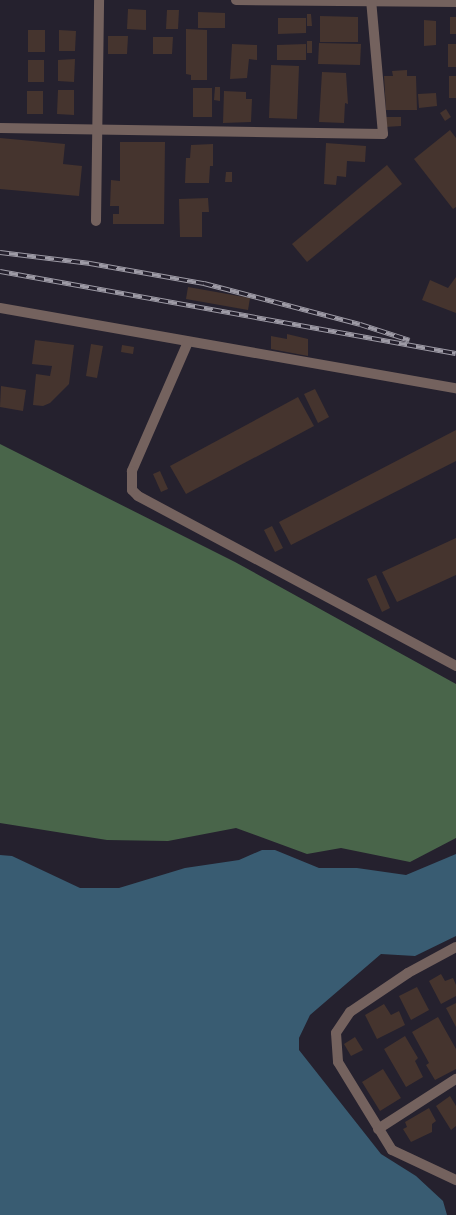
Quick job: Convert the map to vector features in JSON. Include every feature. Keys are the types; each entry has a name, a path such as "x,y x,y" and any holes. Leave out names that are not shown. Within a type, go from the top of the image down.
{"street":[{"path":"96,222 99,130 99,0"},
{"path":"236,0 456,2"},
{"path":"0,128 383,134 371,2"},
{"path":"0,308 456,388"},
{"path":"188,342 132,471 132,490 138,496 456,666"},
{"path":"456,947 408,973 350,1012 336,1033 338,1062 392,1150 456,1180"},
{"path":"378,1129 456,1079"}],"green space":[{"path":"0,444 235,562 456,684 456,838 410,862 341,848 307,854 236,828 168,841 107,840 0,823"}],"water":[{"path":"262,850 275,850 319,868 357,868 406,875 456,854 456,936 415,956 381,954 310,1015 299,1038 299,1050 381,1154 416,1176 443,1201 447,1215 0,1215 0,855 12,856 80,888 119,888 185,868 239,860"}],"building":[{"path":"128,9 146,10 146,30 127,29"},
{"path":"167,10 179,10 178,29 166,29"},
{"path":"198,12 225,13 225,28 198,28"},
{"path":"307,14 311,14 312,26 307,26"},
{"path":"320,16 358,17 358,42 320,42"},
{"path":"450,17 456,17 456,34 450,34"},
{"path":"278,18 306,18 306,33 278,34"},
{"path":"424,20 436,21 436,45 424,46"},
{"path":"186,29 207,30 207,80 191,80 191,75 186,74"},
{"path":"28,30 45,30 45,52 28,52"},
{"path":"59,30 76,31 75,51 59,51"},
{"path":"108,36 128,36 127,54 108,54"},
{"path":"153,37 173,37 172,54 153,54"},
{"path":"307,41 312,41 312,53 307,53"},
{"path":"319,43 361,44 360,65 318,64"},
{"path":"232,44 257,45 257,60 249,59 247,78 230,79"},
{"path":"306,44 306,60 277,60 277,45"},
{"path":"448,44 456,44 456,67 448,67"},
{"path":"75,59 74,82 58,81 58,60"},
{"path":"28,60 44,60 44,82 28,82"},
{"path":"271,65 299,66 297,119 269,118"},
{"path":"407,70 407,76 416,76 417,110 386,110 384,76 393,76 392,71"},
{"path":"322,72 346,73 348,104 345,103 344,123 319,122"},
{"path":"449,76 456,76 456,98 449,98"},
{"path":"215,87 220,87 220,101 214,100"},
{"path":"193,88 212,88 212,117 193,117"},
{"path":"58,90 74,90 74,115 57,114"},
{"path":"27,91 43,91 43,114 27,114"},
{"path":"224,91 246,92 246,99 252,99 251,122 223,123"},
{"path":"436,93 437,106 419,108 418,94"},
{"path":"446,109 451,117 445,121 440,113"},
{"path":"385,117 401,117 401,126 385,127"},
{"path":"450,130 456,138 456,207 453,209 414,159"},
{"path":"0,138 65,144 63,164 82,166 79,196 0,189"},
{"path":"120,142 165,142 164,224 113,224 113,214 119,214 119,206 110,206 111,180 120,181"},
{"path":"326,143 366,146 365,162 347,161 346,177 337,176 336,185 324,184"},
{"path":"213,144 213,166 210,166 209,183 185,183 186,158 190,158 191,145"},
{"path":"387,165 402,184 307,262 292,244"},
{"path":"226,172 232,172 232,182 225,182"},
{"path":"208,198 209,212 202,212 202,237 180,237 179,199"},
{"path":"456,277 456,313 422,300 430,280 448,288"},
{"path":"188,287 250,298 248,310 186,299"},
{"path":"287,334 308,339 308,356 271,349 271,336 287,339"},
{"path":"35,340 74,345 69,384 50,403 43,406 33,405 36,374 50,376 52,366 32,364"},
{"path":"91,344 103,346 97,378 86,376"},
{"path":"122,345 134,347 133,354 121,352"},
{"path":"1,386 26,390 23,411 0,407"},
{"path":"315,389 329,417 318,423 304,394"},
{"path":"298,397 314,426 186,494 170,466"},
{"path":"456,430 456,461 291,545 279,522"},
{"path":"160,471 168,489 161,492 153,474"},
{"path":"272,526 283,548 275,552 264,530"},
{"path":"456,538 456,575 397,602 382,572"},
{"path":"376,575 390,608 382,612 367,579"},
{"path":"441,974 445,981 453,978 456,985 456,996 441,1004 429,981"},
{"path":"417,987 429,1010 411,1020 399,996"},
{"path":"456,1003 456,1027 446,1008"},
{"path":"384,1004 391,1015 399,1011 405,1025 377,1039 365,1015"},
{"path":"438,1017 456,1049 456,1069 435,1080 426,1065 429,1063 412,1032"},
{"path":"405,1036 418,1058 415,1061 423,1077 406,1087 384,1049"},
{"path":"355,1037 363,1050 351,1056 344,1044"},
{"path":"383,1069 401,1098 380,1111 362,1082"},
{"path":"450,1096 456,1106 456,1126 451,1130 436,1106"},
{"path":"429,1108 436,1121 432,1124 432,1132 411,1142 403,1129 407,1127 405,1122"}],"railway":[{"path":"0,252 90,263 204,283 360,324 410,340"},
{"path":"0,271 456,353"}]}
